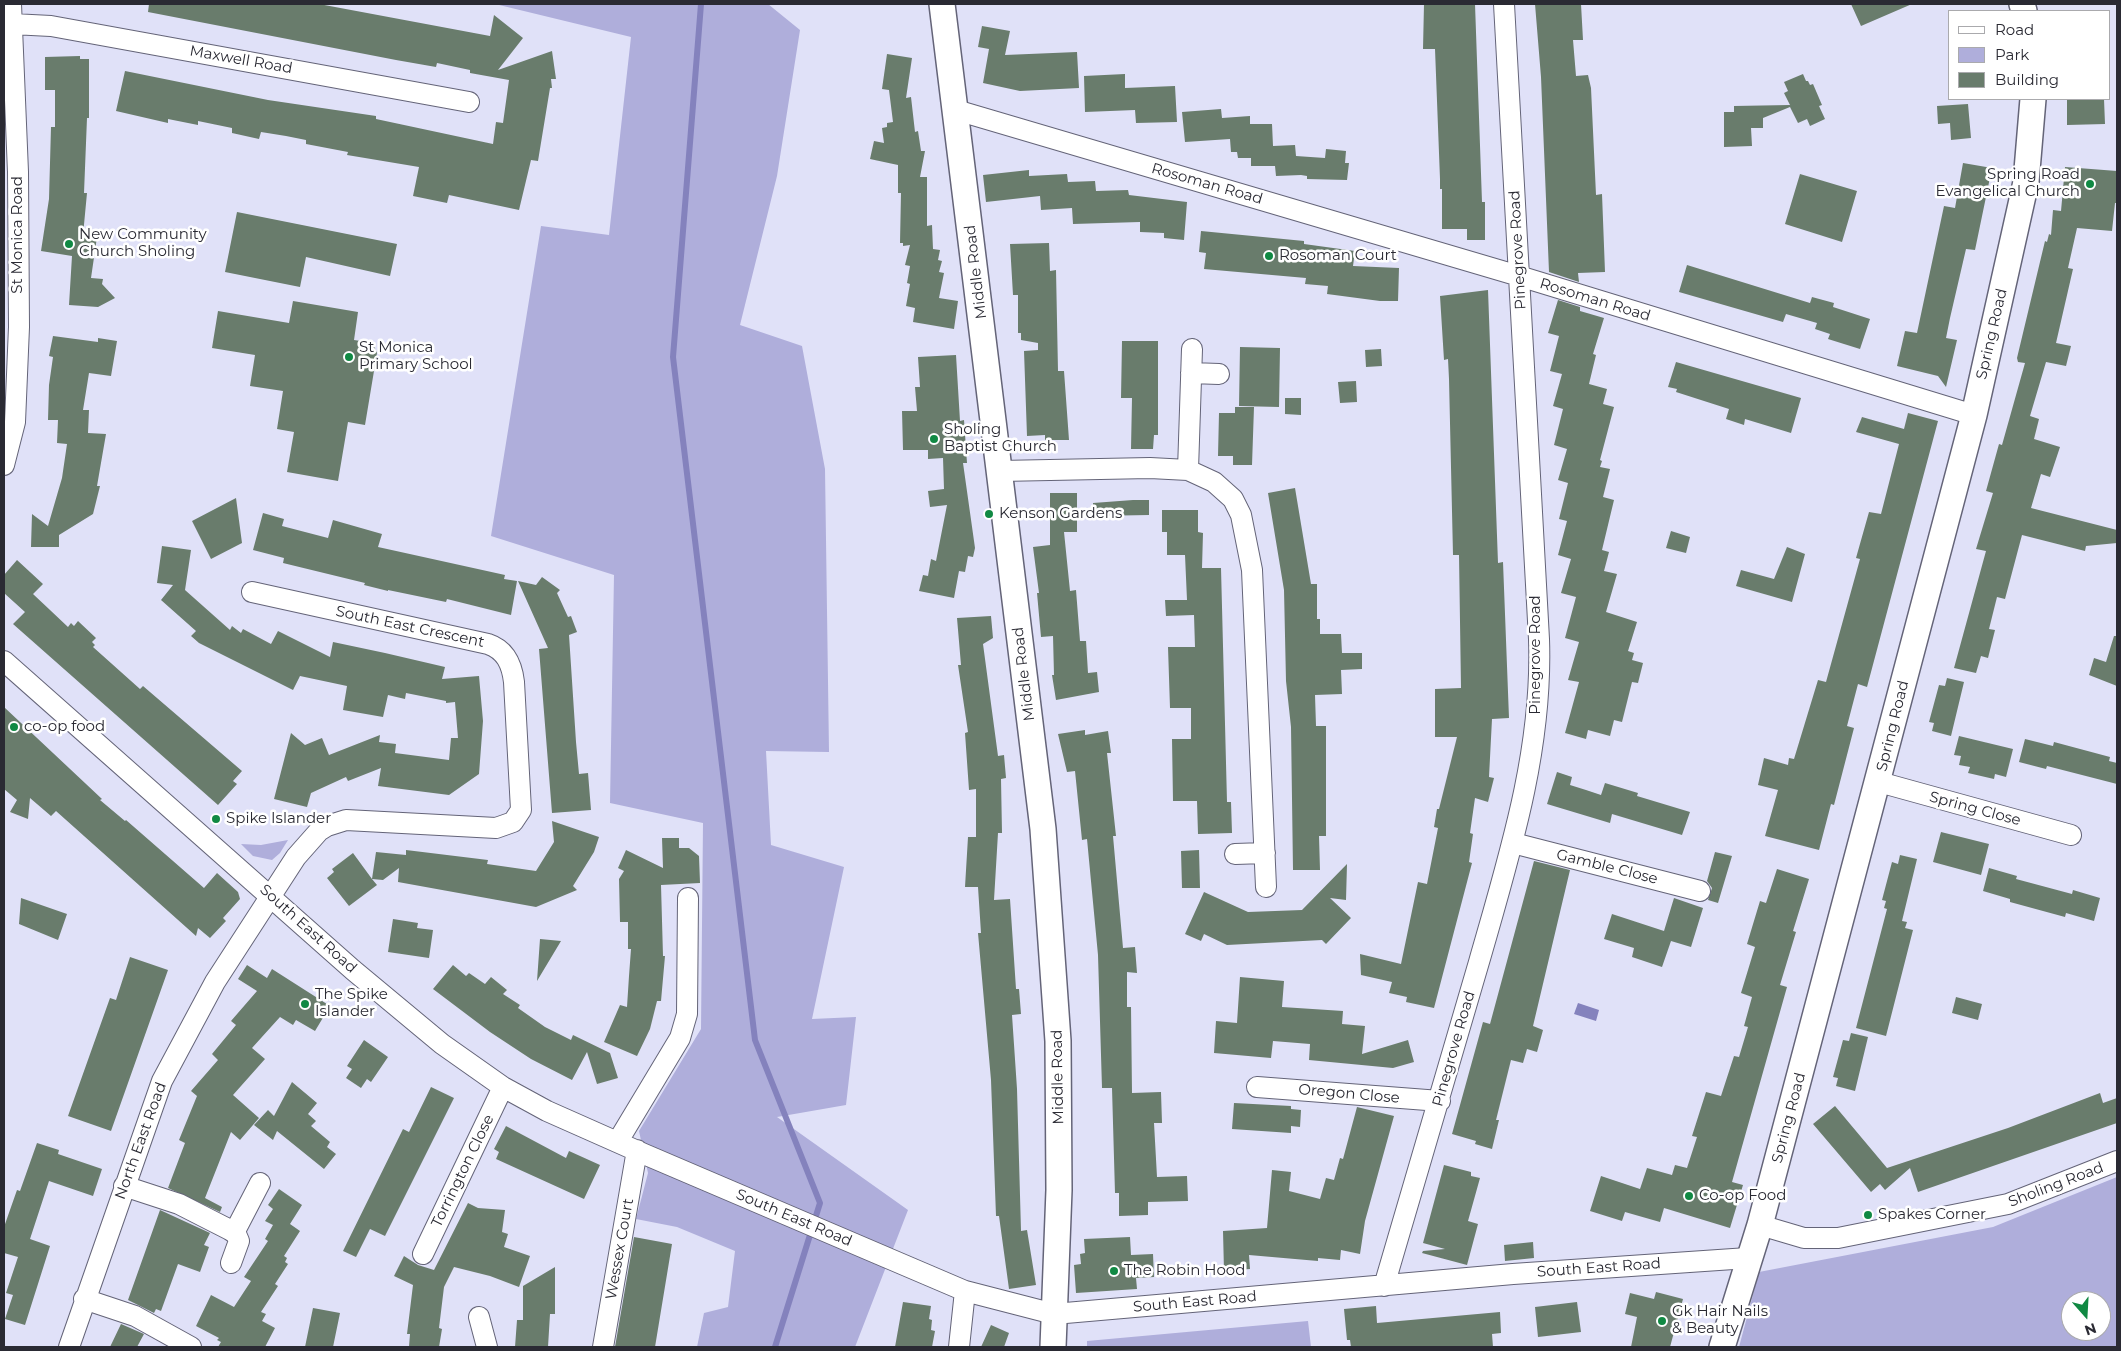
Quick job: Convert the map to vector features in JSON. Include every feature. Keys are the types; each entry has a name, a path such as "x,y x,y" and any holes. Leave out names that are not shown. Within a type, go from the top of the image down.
{"street":[{"name":"St Monica Road","path":"4,465 15,422 19,335 18,172 11,4"},
{"name":"Middle Road","path":"942,4 1043,829 1058,1041 1059,1190 1053,1347"},
{"name":"Pinegrove Road","path":"1384,1286 1440,1101 1513,843 1533,753 1538,710 1539,649 1504,4"},
{"name":"Maxwell Road","path":"12,24 51,26 469,102"},
{"name":"Spring Road","path":"1722,1347 1748,1258 1760,1225 1879,782 1974,415 2026,182 2033,100"},
{"name":"Rosoman Road","path":"956,110 1519,276 1974,415"},
{"path":"1188,470 1192,349"},
{"path":"1191,374 1218,374"},
{"path":"1000,471 1150,468 1188,470 1214,482 1228,493 1241,515 1247,540 1254,609 1266,887"},
{"name":"South East Crescent","path":"252,592 494,646 504,654 510,666 516,711 522,804 519,814 513,822 496,828 359,819 337,822 319,831 305,846 271,897"},
{"name":"South East Road","path":"4,661 271,897 416,1022 450,1050 503,1087 547,1111 965,1291 1054,1314 1748,1258"},
{"name":"Spring Close","path":"1879,782 2071,835"},
{"name":"Gamble Close","path":"1513,843 1700,891"},
{"path":"1235,854 1265,853"},
{"name":"North East Road","path":"69,1347 84,1299 162,1081 215,982 271,897"},
{"path":"618,1142 680,1038 687,1014 688,898"},
{"name":"Torrington Close","path":"423,1254 503,1087"},
{"name":"Oregon Close","path":"1258,1087 1440,1101"},
{"name":"Wessex Court","path":"603,1347 637,1150"},
{"name":"Sholing Road","path":"1760,1225 1804,1238 1838,1238 2008,1204 2117,1161"},
{"path":"234,1233 260,1184"},
{"path":"124,1186 179,1204 234,1233 239,1241 231,1263"},
{"path":"959,1347 965,1291"},
{"path":"84,1299 135,1316 191,1347"},
{"path":"479,1317 487,1347"}],"green space":[{"path":"495,4 768,4 800,30 777,176 740,325 802,346 825,469 829,752 766,751 771,845 844,867 812,1019 856,1017 846,1105 777,1117 908,1210 855,1347 697,1347 704,1313 728,1307 735,1251 677,1227 636,1219 648,1173 639,1131 701,1029 703,823 610,803 614,575 491,536 541,226 609,235 631,37"},
{"path":"288,840 280,853 272,860 253,856 241,844 261,845"},
{"path":"2117,1177 2117,1347 1739,1347 1759,1272 1993,1227"},
{"path":"1308,1321 1311,1347 1087,1347 1087,1341"}],"shaded area":[{"path":"1578,1003 1599,1010 1596,1021 1574,1014"}],"building":[{"path":"149,4 319,4 490,36 494,15 523,38 498,70 552,51 556,79 551,79 552,88 550,88 538,161 531,160 519,210 449,195 447,203 413,196 419,167 347,155 348,152 306,144 306,140 286,136 261,132 259,139 232,133 232,128 198,121 198,125 168,119 168,123 116,111 125,71 268,100 376,116 376,119 493,144 496,122 503,123 509,80 470,73 470,70 437,63 436,67 396,60 148,12"},
{"path":"1424,4 1475,4 1482,202 1485,202 1485,240 1467,240 1467,229 1442,229 1442,189 1440,189 1435,49 1423,49"},
{"path":"1535,4 1581,4 1583,40 1573,40 1576,76 1588,75 1591,88 1596,195 1602,194 1605,272 1578,273 1579,282 1549,272 1541,77"},
{"path":"1851,4 1912,4 1861,26"},
{"path":"982,26 1010,31 1005,55 1077,52 1079,88 1020,91 983,83 989,49 978,47"},
{"path":"887,54 912,58 906,98 911,97 915,132 918,131 921,151 925,151 920,177 927,177 927,226 932,225 933,249 940,250 938,260 942,261 939,272 944,273 939,298 958,301 954,329 913,322 915,308 906,306 910,284 907,283 910,266 905,265 910,245 903,246 903,243 900,243 901,193 898,193 898,165 870,159 874,141 884,143 882,128 887,127 887,123 893,122 889,90 882,89"},
{"path":"80,56 80,59 89,59 89,118 87,118 84,193 87,193 83,235 97,237 91,278 103,279 102,284 115,298 98,307 69,305 72,256 41,251 49,199 51,127 55,127 55,90 45,90 45,57"},
{"path":"1125,74 1125,88 1175,86 1177,122 1136,123 1135,110 1085,112 1084,76"},
{"path":"1803,74 1810,85 1813,84 1822,105 1819,106 1825,119 1810,126 1807,119 1798,123 1790,107 1763,118 1763,128 1751,128 1752,146 1724,147 1724,112 1734,112 1734,106 1790,105 1784,93 1788,91 1784,82"},
{"path":"2067,100 2104,100 2105,124 2067,125"},
{"path":"1968,104 1971,138 1951,140 1950,123 1938,124 1937,106"},
{"path":"1221,109 1222,118 1250,116 1250,124 1272,124 1273,146 1295,145 1296,156 1325,158 1326,149 1346,151 1345,163 1349,163 1347,180 1307,179 1307,176 1301,175 1276,176 1275,166 1251,166 1251,158 1238,158 1237,152 1231,152 1230,139 1185,142 1182,112"},
{"path":"1963,163 1992,168 1975,250 1966,249 1950,318 1946,338 1957,340 1946,387 1938,376 1897,366 1905,331 1917,333 1944,206 1955,208"},
{"path":"2065,167 2117,171 2117,203 2115,203 2112,231 2077,228 2068,268 2073,269 2056,343 2071,346 2066,366 2046,362 2030,416 2039,419 2034,439 2060,447 2050,477 2041,474 2031,508 2117,530 2117,543 2086,546 2085,551 2022,535 2005,599 1997,597 1989,629 1995,630 1988,658 1981,656 1976,673 1954,668 1986,551 1976,549 1993,493 1986,491 1999,444 2002,445 2025,363 2018,362 2017,358 2045,241 2047,242 2049,234 2051,235 2053,210 2061,211"},
{"path":"1029,170 1029,176 1067,174 1068,182 1095,181 1096,191 1128,190 1129,195 1187,202 1184,240 1164,238 1164,233 1140,232 1140,222 1073,224 1072,208 1041,210 1040,196 986,202 983,175"},
{"path":"1800,174 1857,191 1842,242 1785,224"},
{"path":"237,212 397,244 390,276 306,257 300,287 225,272"},
{"path":"1201,231 1304,241 1304,244 1355,251 1353,266 1399,268 1398,301 1380,301 1327,294 1328,286 1305,284 1306,278 1204,269 1206,253 1199,252"},
{"path":"1049,243 1050,271 1056,270 1058,371 1064,371 1069,440 1045,440 1045,435 1027,436 1024,351 1038,350 1038,343 1021,340 1021,333 1018,333 1018,295 1013,295 1010,244"},
{"path":"1687,265 1810,303 1812,297 1834,303 1833,307 1870,319 1860,349 1828,339 1830,334 1815,329 1817,323 1786,314 1783,322 1679,292"},
{"path":"1488,290 1498,563 1503,562 1509,718 1492,719 1489,777 1494,778 1488,802 1475,798 1470,833 1473,834 1469,862 1472,863 1434,1008 1406,1002 1407,997 1389,993 1392,982 1361,975 1360,954 1401,964 1418,882 1427,884 1438,828 1434,827 1437,809 1439,809 1457,737 1435,737 1435,689 1461,688 1459,555 1453,555 1448,359 1444,360 1440,296"},
{"path":"1558,300 1580,307 1580,311 1604,318 1593,354 1596,355 1589,384 1607,389 1603,404 1614,407 1600,460 1602,461 1600,467 1610,469 1603,497 1614,500 1602,550 1609,552 1604,571 1617,574 1606,612 1637,622 1628,651 1634,653 1632,660 1643,663 1638,683 1632,682 1622,722 1614,720 1610,736 1588,730 1586,739 1565,733 1579,682 1568,680 1579,642 1565,638 1576,597 1561,593 1571,559 1558,555 1567,521 1559,519 1568,483 1558,480 1567,449 1554,445 1563,409 1553,406 1562,374 1550,371 1559,336 1548,333"},
{"path":"293,301 358,312 354,340 367,342 374,346 377,353 365,425 348,422 338,481 287,472 294,432 277,429 283,391 250,386 255,355 212,348 218,311 289,323"},
{"path":"53,336 98,342 98,338 117,341 111,376 89,373 83,410 89,410 88,433 106,434 97,486 100,486 93,514 59,535 59,547 31,547 32,514 48,526 62,478 67,444 57,443 58,420 48,420 49,385 53,357 49,356"},
{"path":"1122,341 1158,341 1158,435 1154,435 1153,449 1131,449 1132,398 1121,398"},
{"path":"1240,347 1280,348 1279,407 1239,406"},
{"path":"1381,349 1382,366 1366,367 1365,350"},
{"path":"956,355 960,421 964,420 967,463 963,463 975,548 973,557 968,556 965,572 959,571 954,598 919,591 923,575 928,576 931,559 936,561 947,505 930,507 928,491 944,489 943,458 928,459 928,450 903,450 902,411 917,411 915,387 920,387 918,357"},
{"path":"1676,362 1801,398 1791,433 1745,419 1744,425 1726,419 1729,409 1676,392 1677,389 1668,387"},
{"path":"1356,381 1357,402 1340,403 1338,382"},
{"path":"1285,398 1301,398 1301,415 1285,414"},
{"path":"1235,407 1254,407 1252,465 1233,465 1233,456 1218,456 1219,413 1235,413"},
{"path":"1908,413 1938,421 1867,687 1858,684 1847,726 1854,728 1834,805 1831,804 1819,850 1765,836 1778,790 1758,785 1764,758 1788,765 1789,758 1794,759 1818,680 1826,682 1860,559 1856,558 1869,512 1881,514 1899,444 1856,432 1862,417 1904,429"},
{"path":"1295,488 1311,584 1317,584 1317,619 1320,619 1320,634 1341,634 1342,653 1362,653 1362,669 1341,670 1342,694 1315,695 1316,726 1326,726 1326,836 1319,836 1320,870 1293,870 1291,727 1286,681 1284,590 1268,493"},
{"path":"1050,493 1077,493 1077,532 1064,532 1070,591 1076,590 1080,641 1086,641 1088,673 1097,672 1099,692 1056,700 1052,675 1054,675 1053,636 1041,637 1037,593 1039,593 1033,547 1050,545"},
{"path":"236,498 242,543 211,559 192,521"},
{"path":"1149,500 1149,515 1093,516 1093,503"},
{"path":"1162,510 1198,510 1198,532 1203,533 1202,568 1221,568 1227,802 1231,802 1232,833 1198,834 1197,801 1173,801 1172,739 1191,739 1191,708 1170,708 1168,647 1195,647 1194,615 1166,616 1165,600 1187,600 1185,555 1167,555 1167,532 1162,532"},
{"path":"263,513 284,519 282,526 328,538 333,520 382,534 378,547 505,575 504,579 517,581 511,615 447,599 446,602 388,591 364,585 365,583 283,563 284,558 253,550"},
{"path":"1671,531 1690,537 1686,553 1666,548"},
{"path":"162,546 191,550 185,590 230,630 232,626 241,633 243,629 271,644 278,631 330,657 333,642 385,653 445,667 442,679 479,676 483,721 479,774 449,795 378,786 381,768 348,781 346,777 311,793 307,807 274,799 291,733 305,745 322,738 329,755 380,735 379,742 396,744 395,753 449,760 451,738 458,738 455,702 446,703 446,701 406,693 405,699 388,695 383,717 343,710 347,686 300,676 293,690 199,643 191,636 196,631 161,600 173,585 157,583"},
{"path":"1787,547 1805,554 1792,602 1736,586 1741,570 1774,579"},
{"path":"17,560 43,584 33,594 68,627 71,623 74,626 78,621 96,638 92,642 95,645 93,647 140,689 143,686 242,771 233,781 237,784 218,805 13,624 25,612 4,593 4,575"},
{"path":"542,577 560,590 557,593 568,617 571,616 577,632 569,635 576,742 579,774 588,773 591,810 552,813 539,649 548,648 518,581 536,585"},
{"path":"991,616 993,638 983,644 998,756 1004,755 1006,778 1001,779 1002,833 998,833 994,900 1010,899 1016,989 1019,989 1021,1014 1012,1015 1017,1089 1021,1231 1027,1230 1036,1285 1009,1289 999,1216 996,1216 991,1080 978,933 981,933 978,887 965,887 968,837 976,837 976,789 969,790 965,733 968,732 958,665 961,665 957,618"},
{"path":"2114,636 2117,636 2117,686 2089,675 2094,658 2106,662"},
{"path":"1947,678 1964,682 1951,736 1932,731 1934,723 1929,722 1939,685 1945,686"},
{"path":"4,707 102,799 100,800 126,820 204,888 217,873 238,892 240,899 223,918 226,921 210,938 198,928 196,936 56,811 51,816 30,798 28,819 10,812 17,800 4,789"},
{"path":"1085,730 1085,735 1108,731 1111,753 1107,753 1116,836 1113,836 1123,948 1135,947 1137,973 1127,972 1127,1007 1131,1007 1132,1093 1161,1092 1162,1123 1154,1123 1157,1177 1187,1176 1188,1201 1148,1202 1148,1215 1119,1216 1119,1193 1115,1193 1112,1088 1102,1088 1098,955 1087,839 1082,840 1075,771 1067,772 1058,734"},
{"path":"1959,736 2013,749 2006,777 1995,774 1994,779 1968,773 1970,767 1959,765 1961,756 1954,755"},
{"path":"2025,739 2053,746 2054,742 2110,757 2109,761 2117,763 2117,784 2047,766 2046,769 2019,762"},
{"path":"1557,772 1572,777 1570,785 1601,795 1605,783 1638,793 1637,796 1690,812 1682,835 1612,814 1610,823 1547,804"},
{"path":"552,821 599,837 594,852 573,886 577,890 536,907 398,882 399,868 383,880 372,879 376,852 406,855 406,850 488,860 487,864 536,871 554,842"},
{"path":"1941,832 1989,844 1981,875 1933,862"},
{"path":"662,838 679,838 679,848 689,848 699,856 700,883 661,885 663,956 665,956 661,1001 657,1001 650,1029 637,1056 604,1042 620,1005 627,1007 631,949 628,949 628,922 620,922 619,879 624,871 618,868 626,850 663,868"},
{"path":"1199,850 1200,888 1182,888 1181,851"},
{"path":"1715,852 1732,856 1718,903 1708,900 1712,888 1707,881"},
{"path":"353,853 377,885 349,906 327,878 334,872 332,869"},
{"path":"1900,855 1917,859 1902,921 1907,922 1905,928 1913,930 1886,1036 1856,1028 1887,909 1884,908 1886,901 1882,900 1892,862 1898,864"},
{"path":"1534,861 1570,870 1533,1026 1543,1030 1537,1052 1527,1049 1523,1063 1511,1060 1496,1120 1499,1120 1492,1149 1475,1144 1476,1141 1452,1134 1483,1022 1490,1024"},
{"path":"1347,864 1346,900 1330,898 1351,918 1326,944 1322,940 1227,945 1204,934 1201,941 1185,934 1204,892 1248,912 1302,910"},
{"path":"1989,868 2017,876 2016,879 2072,894 2073,890 2100,898 2094,921 2066,913 2065,917 2010,902 2010,899 1983,891"},
{"path":"1777,869 1809,879 1793,931 1796,932 1780,985 1787,987 1732,1182 1743,1185 1730,1228 1664,1208 1660,1222 1625,1212 1622,1221 1590,1211 1601,1176 1640,1189 1647,1168 1672,1175 1675,1165 1687,1168 1697,1137 1692,1136 1706,1092 1721,1096 1734,1056 1739,1057 1748,1027 1744,1026 1752,997 1741,993 1755,947 1747,944 1760,901 1766,903"},
{"path":"21,898 67,914 58,940 19,924"},
{"path":"1674,898 1703,908 1691,947 1671,941 1662,967 1632,957 1634,948 1604,939 1612,914 1664,931"},
{"path":"393,919 418,923 417,928 433,930 429,958 388,952"},
{"path":"540,939 561,941 537,981"},
{"path":"130,957 168,970 111,1131 68,1116 110,998 116,1000"},
{"path":"247,965 267,978 272,969 330,1006 315,1031 296,1020 293,1025 280,1017 252,1048 265,1059 233,1095 259,1118 240,1140 231,1132 205,1198 222,1207 220,1212 168,1188 185,1143 179,1140 197,1096 191,1091 218,1060 212,1054 236,1025 231,1021 257,991 238,979"},
{"path":"453,965 466,976 469,973 485,984 491,977 507,990 503,994 520,1005 518,1008 545,1027 571,1040 573,1035 610,1053 618,1078 597,1084 587,1052 572,1080 531,1059 490,1032 433,989"},
{"path":"1240,977 1284,981 1282,1007 1343,1011 1342,1024 1365,1026 1362,1054 1408,1040 1414,1062 1393,1068 1309,1060 1310,1044 1273,1041 1271,1058 1214,1053 1216,1021 1237,1023"},
{"path":"1956,997 1982,1004 1978,1020 1952,1013"},
{"path":"1851,1033 1868,1037 1855,1091 1836,1086 1838,1078 1833,1077 1843,1040 1849,1041"},
{"path":"364,1040 388,1057 371,1082 367,1079 361,1088 346,1078 352,1069 347,1066"},
{"path":"292,1082 317,1103 308,1114 316,1121 311,1126 330,1142 327,1147 336,1154 324,1169 277,1131 273,1140 254,1125 268,1110 274,1116"},
{"path":"431,1087 454,1098 385,1236 370,1229 356,1257 343,1251 403,1129 409,1132"},
{"path":"2100,1093 2103,1103 2117,1098 2117,1123 1918,1192 1910,1168 1885,1190 1880,1184 1871,1192 1813,1124 1835,1106 1887,1168 2008,1128"},
{"path":"1234,1103 1291,1106 1291,1109 1301,1110 1300,1127 1291,1126 1291,1133 1232,1129"},
{"path":"1357,1107 1394,1116 1365,1221 1360,1254 1341,1250 1340,1260 1318,1258 1318,1261 1249,1255 1250,1269 1224,1271 1223,1231 1267,1228 1272,1170 1291,1172 1289,1191 1320,1199 1326,1178 1334,1180 1340,1158 1343,1159"},
{"path":"506,1126 566,1158 569,1151 600,1165 584,1199 496,1159 499,1152 494,1149"},
{"path":"37,1143 59,1150 58,1154 102,1169 93,1196 49,1181 30,1239 50,1246 25,1325 5,1319 13,1295 6,1293 18,1257 4,1253 4,1227 17,1190 20,1191"},
{"path":"1444,1165 1471,1172 1471,1176 1480,1178 1468,1221 1478,1224 1467,1265 1422,1253 1423,1251 1445,1249 1423,1243"},
{"path":"279,1189 302,1205 290,1224 300,1231 284,1256 287,1258 285,1262 288,1264 275,1284 278,1286 261,1312 266,1314 262,1321 275,1328 265,1347 218,1347 221,1342 217,1340 219,1338 196,1326 211,1295 234,1307 251,1281 244,1277 268,1241 265,1239 273,1225 265,1221 273,1209 268,1205"},
{"path":"468,1203 478,1208 505,1210 502,1232 508,1234 504,1247 530,1256 519,1287 490,1276 454,1267 444,1287 439,1328 442,1329 439,1347 409,1347 410,1334 407,1334 413,1285 394,1276 404,1256 418,1265 434,1270"},
{"path":"160,1210 210,1233 204,1245 209,1247 200,1272 178,1264 161,1311 156,1309 154,1313 128,1300"},
{"path":"634,1237 672,1244 655,1347 615,1347"},
{"name":"The Robin Hood","path":"1130,1237 1131,1255 1153,1254 1154,1277 1136,1278 1137,1289 1076,1293 1074,1265 1081,1264 1080,1254 1085,1253 1084,1239"},
{"path":"1533,1242 1534,1258 1505,1261 1504,1245"},
{"path":"555,1267 555,1314 550,1314 548,1347 515,1347 517,1320 523,1320 523,1286"},
{"path":"1656,1292 1683,1299 1670,1347 1631,1347 1637,1317 1625,1314 1630,1293 1654,1299"},
{"path":"903,1302 931,1306 929,1319 932,1320 931,1330 935,1331 932,1347 895,1347"},
{"path":"1577,1302 1581,1332 1538,1337 1535,1307"},
{"path":"1376,1306 1377,1323 1500,1312 1501,1333 1492,1334 1493,1347 1351,1347 1350,1340 1347,1340 1344,1309"},
{"path":"313,1308 340,1313 333,1347 305,1347"},
{"path":"121,1324 144,1334 137,1347 110,1347"},
{"path":"991,1325 1009,1333 1004,1347 981,1347"}],"waterway":[{"path":"701,4 673,357 755,1040 820,1203 775,1347"}],"place":[{"name":"Spring Road Evangelical Church","path":"2090,184"},
{"name":"New Community Church Sholing","path":"69,244"},
{"name":"Rosoman Court","path":"1269,256"},
{"name":"St Monica Primary School","path":"349,357"},
{"name":"Sholing Baptist Church","path":"934,439"},
{"name":"Kenson Gardens","path":"989,514"},
{"name":"co-op food","path":"14,727"},
{"name":"Spike Islander","path":"216,819"},
{"name":"The Spike Islander","path":"305,1004"},
{"name":"Co-op Food","path":"1689,1196"},
{"name":"Spakes Corner","path":"1868,1215"},
{"name":"The Robin Hood","path":"1114,1271"},
{"name":"Gk Hair Nails & Beauty","path":"1662,1321"}]}
